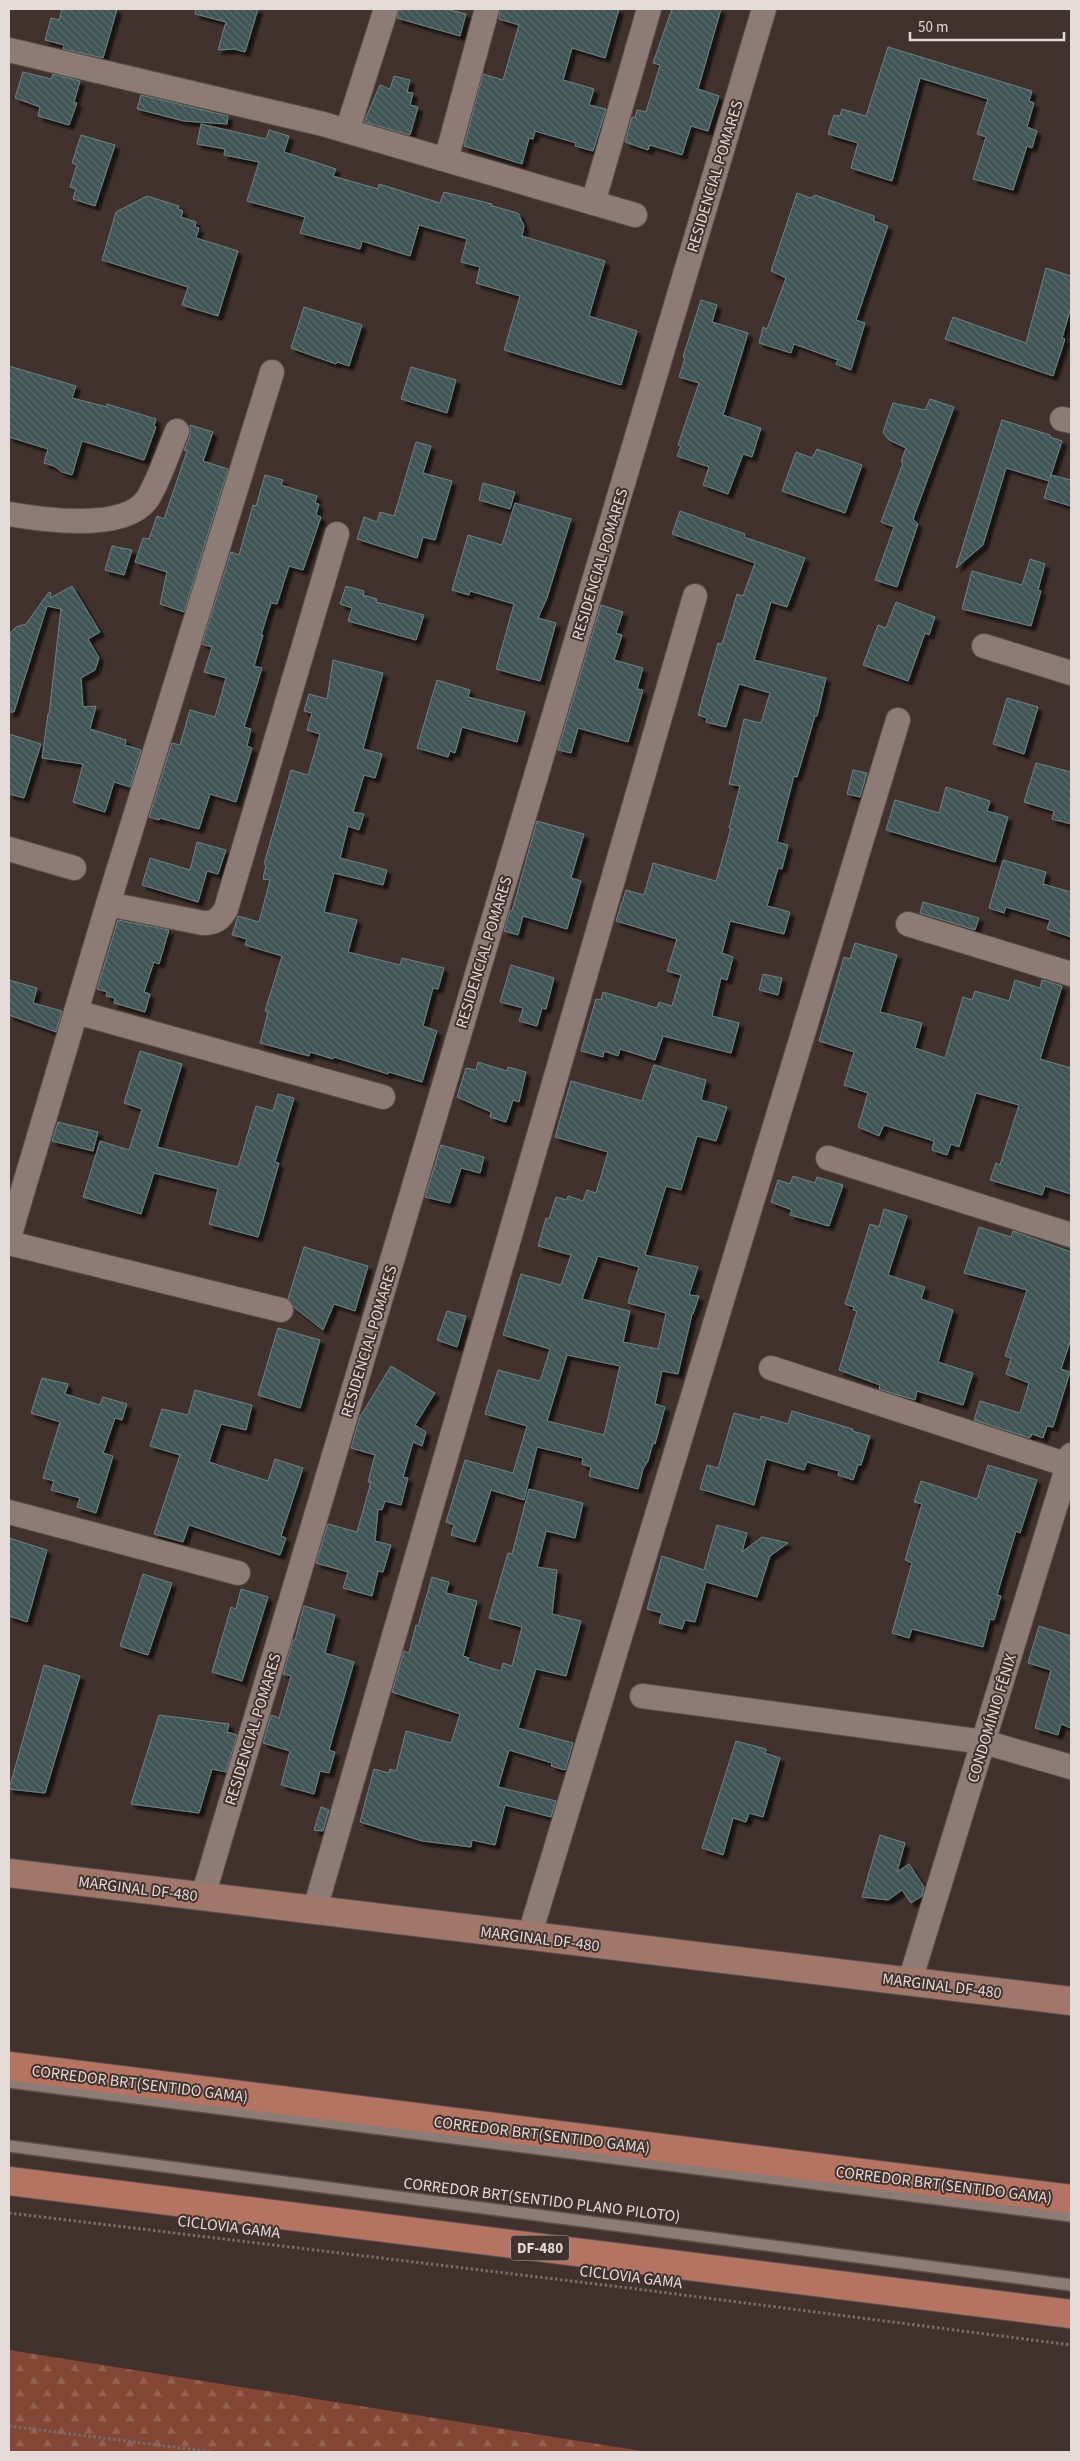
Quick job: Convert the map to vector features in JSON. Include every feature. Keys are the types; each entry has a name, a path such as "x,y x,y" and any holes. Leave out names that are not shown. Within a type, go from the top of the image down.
{"main road":[{"path":"9,2066 1071,2199"},
{"name":"DF-480","path":"9,2181 1071,2314"}],"street":[{"path":"347,131 386,9"},
{"path":"446,160 487,9"},
{"path":"593,203 649,9"},
{"name":"RESIDENCIAL POMARES","path":"202,1896 764,9"},
{"path":"9,50 347,131 635,215"},
{"path":"9,1237 108,904 272,372"},
{"path":"9,514 95,522 136,509 147,498 177,430"},
{"path":"108,904 203,922 213,922 220,918 226,909 336,534"},
{"path":"315,1909 695,596"},
{"path":"984,646 1071,672"},
{"path":"529,1937 898,720"},
{"path":"9,849 74,868"},
{"path":"908,924 1071,974"},
{"path":"76,1012 383,1097"},
{"path":"828,1158 1071,1235"},
{"path":"9,1243 282,1310"},
{"path":"771,1368 1070,1460"},
{"name":"CONDOMÍNIO FÊNIX","path":"910,1980 984,1742 1063,1508 1070,1460"},
{"path":"9,1512 238,1572"},
{"path":"642,1696 984,1742 1071,1767"},
{"name":"MARGINAL DF-480","path":"9,1873 315,1909 529,1937 910,1980 1071,2001"}],"lane":[{"name":"CORREDOR BRT(SENTIDO GAMA)","path":"9,2082 1071,2216"},
{"name":"CORREDOR BRT(SENTIDO PLANO PILOTO)","path":"9,2146 1071,2285"}],"path":[{"name":"CICLOVIA GAMA","path":"9,2213 550,2278 1071,2345"},
{"path":"9,2426 212,2452"}],"green space":[{"path":"9,2350 648,2452 9,2452"}],"building":[{"path":"62,9 117,9 103,58 63,49 64,45 45,40 51,18 59,20"},
{"path":"196,9 258,9 245,52 234,49 218,50 226,22 195,14"},
{"path":"399,9 446,9 466,14 460,36 397,18"},
{"path":"500,9 619,9 605,58 572,48 563,80 594,89 589,105 606,109 593,151 575,146 576,143 535,131 533,139 529,138 522,164 464,146 483,74 503,80 519,25 499,19"},
{"path":"672,9 721,9 698,89 719,96 708,131 691,126 682,155 650,145 648,150 625,142 632,117 635,118 637,110 646,112 660,65 653,63"},
{"path":"888,47 1032,91 1029,101 1034,103 1027,127 1037,131 1032,148 1027,146 1013,190 973,179 986,137 977,134 988,99 920,78 892,181 851,168 858,143 828,134 834,115 840,116 842,109 866,116"},
{"path":"23,72 51,79 53,74 80,81 74,102 77,103 69,125 38,116 40,107 15,98"},
{"path":"394,76 410,80 407,92 413,93 410,105 418,107 410,135 364,122 380,85 390,89"},
{"path":"141,95 228,116 227,124 184,121 137,109"},
{"path":"201,124 266,139 269,130 289,136 284,152 336,169 333,176 378,189 379,184 440,203 444,192 492,204 492,206 518,213 524,226 522,236 605,261 589,316 637,331 621,385 504,350 520,296 476,283 480,267 461,262 467,239 419,225 410,256 362,241 360,249 300,233 305,217 247,201 259,162 224,155 225,149 197,144"},
{"path":"81,135 115,145 95,206 73,199 76,189 70,187 77,165 72,163"},
{"path":"797,193 811,198 815,195 874,216 874,221 888,226 856,320 865,323 851,370 836,364 838,360 794,344 791,353 759,343 763,327 767,329 786,278 771,271"},
{"path":"147,196 179,206 178,209 183,211 181,217 196,222 195,227 199,228 196,238 238,251 218,316 182,305 188,287 102,260 116,212"},
{"path":"1046,268 1071,276 1071,307 1062,338 1065,339 1053,376 945,339 953,317 1026,343"},
{"path":"701,300 717,305 712,322 748,333 723,415 761,428 752,457 743,454 728,494 703,485 709,467 677,456 681,446 678,445 699,383 679,377 685,358 683,357"},
{"path":"304,307 362,325 349,366 337,362 336,364 291,348"},
{"path":"9,366 76,386 72,398 107,407 107,404 156,419 154,426 156,427 144,460 82,441 72,475 44,463 48,449 9,437"},
{"path":"411,367 456,380 447,413 401,399"},
{"path":"930,399 954,407 913,519 918,524 897,587 875,580 894,527 881,522 903,463 901,462 906,448 889,440 883,432 893,403 925,410"},
{"path":"1002,420 1050,435 1050,437 1062,441 1050,478 1051,475 1071,480 1071,506 1044,498 1049,481 1006,468 983,545 956,568"},
{"path":"190,425 213,432 203,461 228,469 184,612 160,604 167,572 135,562 143,538 149,539 157,516 164,519 187,451 184,450 190,436"},
{"path":"416,442 431,446 423,473 452,481 435,540 423,537 417,558 357,539 364,517 377,522 380,512 394,516"},
{"path":"817,449 862,465 845,513 782,491 796,452 812,458"},
{"path":"265,475 283,480 281,485 317,496 315,503 319,504 316,515 321,517 303,570 289,566 277,604 271,603 261,635 263,635 254,666 262,668 244,727 251,729 247,746 252,748 236,802 210,794 199,829 160,818 159,820 149,817 172,743 180,745 190,710 215,717 226,678 204,672 212,647 202,644 231,552 239,555 253,505 256,506"},
{"path":"483,483 515,492 510,509 479,500"},
{"path":"515,503 571,519 547,598 538,618 556,623 540,681 496,669 514,604 470,591 469,595 452,590 468,535 502,545"},
{"path":"680,511 745,534 744,537 805,558 787,607 771,602 754,660 826,678 817,716 815,716 797,777 794,776 777,842 788,845 782,869 778,868 767,906 790,912 784,934 730,921 722,953 733,957 727,980 721,978 712,1016 739,1023 731,1053 663,1036 655,1060 620,1049 618,1056 604,1051 603,1057 581,1051 596,999 601,1000 603,992 657,1008 659,1002 672,1006 681,975 667,971 677,939 616,921 626,890 644,895 653,863 716,881 731,828 729,828 740,786 729,784 744,719 761,723 770,693 739,684 726,727 706,722 707,718 698,715 718,643 722,644 737,594 743,596 755,563 672,534"},
{"path":"112,546 132,550 124,575 105,570"},
{"path":"1030,559 1045,564 1038,590 1041,591 1031,626 962,609 972,571 1022,585"},
{"path":"72,586 100,632 88,639 99,658 95,670 81,678 83,707 96,706 90,729 126,740 125,745 141,750 130,787 114,782 105,812 73,802 83,764 42,758 61,609 47,606 14,712 9,712 10,633 16,627 26,624 49,592 51,593 50,598"},
{"path":"346,586 364,591 363,595 377,599 376,602 424,615 416,640 348,621 352,608 340,604"},
{"path":"896,602 935,617 929,635 925,633 908,681 863,665 878,625 886,628"},
{"path":"601,605 623,612 616,633 622,635 614,660 643,668 637,689 643,690 628,742 578,728 571,753 558,750"},
{"path":"333,660 383,673 363,749 382,754 375,778 364,775 353,812 364,814 359,830 348,826 340,858 387,870 383,885 334,873 324,912 357,920 348,952 400,965 402,958 444,968 438,989 433,988 423,1026 437,1031 422,1082 389,1072 388,1074 334,1057 333,1059 310,1052 309,1056 260,1043 268,1012 265,1011 282,956 245,945 247,939 232,935 238,916 259,922 270,880 263,879 266,865 264,864 291,770 308,775 320,734 307,730 312,713 304,711 309,694 327,699"},
{"path":"437,680 470,690 468,697 525,712 517,742 462,727 455,753 450,751 448,757 417,748"},
{"path":"1007,698 1038,707 1024,754 993,744"},
{"path":"9,734 41,744 24,798 9,794"},
{"path":"1036,763 1071,772 1071,824 1052,819 1054,811 1024,802"},
{"path":"853,770 867,773 860,797 847,794"},
{"path":"946,787 990,801 987,811 1008,817 995,862 886,830 895,800 939,813"},
{"path":"537,821 584,834 571,878 581,881 567,929 523,916 518,935 504,931 510,910 512,911"},
{"path":"197,842 226,850 218,874 207,871 198,902 142,885 150,858 190,870"},
{"path":"1003,860 1046,872 1043,884 1071,892 1071,937 1047,929 1050,920 1006,907 1004,913 989,908"},
{"path":"923,902 979,918 975,930 920,913"},
{"path":"118,920 169,930 159,964 154,962 144,992 150,994 145,1012 114,1003 115,998 106,996 107,992 97,989"},
{"path":"855,943 897,955 880,1012 922,1023 915,1048 945,1058 963,997 972,1000 975,991 1009,1001 1015,980 1040,988 1042,980 1062,986 1040,1059 1071,1068 1071,1194 1045,1186 1042,1195 990,1180 996,1163 1000,1165 1019,1105 976,1093 959,1147 951,1144 947,1155 932,1150 934,1141 884,1125 879,1136 858,1127 868,1093 844,1085 854,1052 819,1041 844,957 850,959"},
{"path":"511,965 554,978 546,1009 542,1008 537,1026 519,1021 523,1008 500,1002"},
{"path":"763,974 782,978 778,995 759,990"},
{"path":"9,980 37,988 33,1003 62,1011 56,1032 9,1015"},
{"path":"140,1051 182,1064 157,1147 238,1167 256,1106 273,1111 278,1094 294,1098 275,1162 279,1163 258,1237 209,1224 218,1189 154,1173 141,1214 83,1197 100,1141 129,1150 142,1109 124,1103"},
{"path":"478,1062 507,1071 508,1067 526,1072 519,1102 513,1100 506,1122 490,1117 491,1112 457,1097 466,1068 476,1070"},
{"path":"654,1065 706,1080 701,1100 727,1107 716,1141 697,1136 681,1190 666,1186 645,1255 698,1267 689,1295 699,1296 692,1314 678,1374 662,1371 655,1404 665,1407 655,1444 653,1443 648,1461 643,1469 638,1489 589,1476 591,1467 582,1464 583,1458 537,1447 524,1500 491,1490 475,1542 451,1535 454,1525 446,1522 465,1460 513,1473 527,1426 485,1414 498,1370 540,1381 550,1349 503,1335 521,1274 561,1285 571,1255 538,1246 546,1218 549,1219 556,1197 567,1200 568,1196 583,1201 587,1190 596,1193 608,1152 555,1137 571,1081 642,1101","holes":["598,1256 639,1267 628,1303 666,1313 658,1349 623,1342 630,1311 582,1299","567,1355 620,1366 604,1435 547,1421"]},
{"path":"58,1122 98,1132 93,1151 52,1141"},
{"path":"441,1145 484,1157 480,1173 461,1168 450,1203 425,1197"},
{"path":"793,1176 815,1183 817,1177 843,1185 829,1226 790,1215 792,1210 771,1202 778,1180 790,1184"},
{"path":"884,1209 907,1216 888,1275 925,1287 921,1299 953,1310 938,1362 973,1373 963,1405 917,1391 915,1400 879,1389 880,1385 839,1370 857,1311 853,1310 854,1307 845,1304 870,1224 879,1227"},
{"path":"979,1227 1011,1237 1013,1231 1071,1252 1071,1339 1061,1369 1070,1372 1053,1427 1047,1426 1043,1438 1032,1434 1030,1438 974,1420 980,1401 1020,1413 1029,1383 1006,1374 1011,1358 1005,1356 1027,1290 964,1273"},
{"path":"304,1247 368,1266 355,1311 334,1304 323,1330 294,1307 288,1299"},
{"path":"447,1311 466,1316 457,1347 437,1340"},
{"path":"278,1328 320,1340 300,1408 258,1395"},
{"path":"391,1366 435,1393 415,1425 426,1432 422,1446 413,1442 403,1477 408,1478 401,1505 385,1501 382,1510 378,1509 375,1541 391,1545 383,1572 378,1571 372,1596 343,1588 348,1572 316,1563 328,1524 357,1532 371,1482 368,1482 375,1455 351,1448 360,1417"},
{"path":"42,1378 68,1384 65,1394 100,1405 103,1397 127,1404 122,1420 115,1418 103,1453 113,1456 96,1513 77,1507 80,1498 51,1490 54,1481 43,1478 60,1422 31,1413"},
{"path":"195,1390 252,1405 246,1430 221,1424 209,1462 268,1481 275,1459 303,1468 281,1536 286,1538 280,1555 189,1525 183,1542 154,1534 180,1455 150,1446 162,1409 188,1415"},
{"path":"792,1411 870,1436 861,1465 858,1465 853,1480 838,1475 839,1471 807,1462 804,1470 766,1459 754,1505 700,1489 707,1465 718,1468 734,1413 760,1420 761,1416 788,1424"},
{"path":"988,1465 1037,1480 1020,1533 1016,1531 997,1595 1001,1596 994,1620 990,1619 983,1647 912,1629 909,1638 892,1633 912,1563 905,1560 922,1504 914,1502 921,1481 977,1499"},
{"path":"529,1489 583,1503 575,1538 546,1531 537,1567 557,1570 552,1614 581,1621 566,1676 536,1669 518,1728 573,1743 565,1770 551,1766 552,1763 509,1750 498,1787 556,1801 551,1817 505,1805 495,1845 472,1840 471,1847 422,1841 360,1822 374,1769 389,1773 390,1769 396,1771 406,1731 451,1743 460,1714 392,1692 404,1651 409,1653 432,1577 449,1582 446,1593 477,1601 463,1656 469,1658 468,1661 501,1671 503,1663 512,1666 522,1627 489,1618 508,1553 512,1554"},
{"path":"717,1525 747,1533 742,1552 762,1537 788,1543 770,1556 757,1597 706,1582 695,1622 685,1620 682,1629 659,1623 662,1613 647,1609 662,1556 704,1570"},
{"path":"9,1538 47,1550 27,1622 9,1616"},
{"path":"143,1574 172,1583 148,1655 120,1646"},
{"path":"241,1589 268,1597 242,1681 212,1672 231,1607 236,1609"},
{"path":"304,1606 335,1615 325,1653 354,1662 329,1750 335,1752 329,1773 320,1771 314,1794 281,1785 290,1751 263,1743 271,1715 279,1718 291,1676 283,1674"},
{"path":"1039,1626 1071,1636 1071,1728 1061,1724 1058,1735 1035,1728 1051,1670 1028,1663"},
{"path":"44,1665 80,1676 45,1793 9,1789"},
{"path":"159,1715 229,1724 227,1732 237,1735 226,1772 212,1769 199,1813 131,1804"},
{"path":"736,1741 766,1749 765,1753 780,1758 763,1817 749,1813 746,1822 733,1818 723,1855 702,1848"},
{"path":"321,1807 329,1810 323,1831 314,1830"},
{"path":"880,1835 905,1843 897,1872 909,1864 924,1887 922,1896 911,1903 902,1890 888,1900 862,1897"}]}
